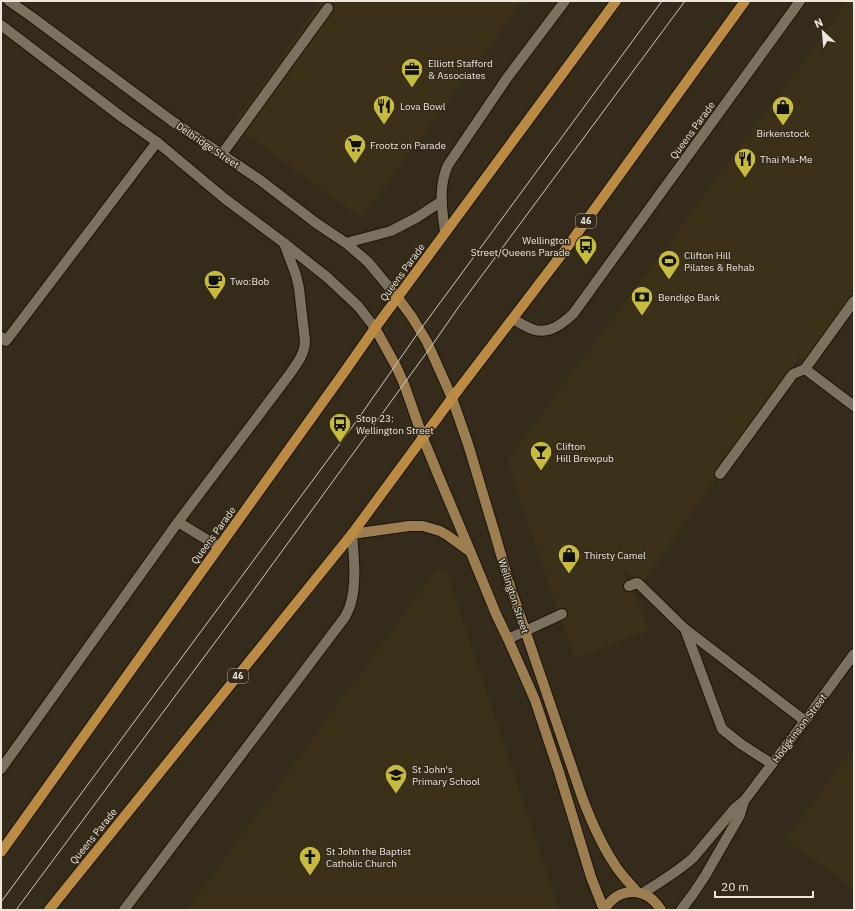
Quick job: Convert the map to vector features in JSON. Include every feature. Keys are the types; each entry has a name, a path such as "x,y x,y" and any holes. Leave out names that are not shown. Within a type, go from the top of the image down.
{"main road":[{"name":"Queens Parade","path":"1,852 375,328 616,1"},
{"name":"Queens Parade","path":"49,910 352,534 452,398 569,244 745,1"}],"street":[{"name":"Delbridge Street","path":"9,1 172,121 260,180 316,223 346,243 368,262 398,298"},
{"path":"445,232 442,201 443,178 448,165 507,78 565,1"},
{"name":"Queens Parade","path":"513,319 534,330 544,332 556,328 573,314 800,1"},
{"path":"222,154 328,8"},
{"path":"1,25 157,142 224,198 328,278 358,306 375,328"},
{"path":"1,337 6,341 157,142"},
{"path":"346,243 391,232 442,201"},
{"path":"1,769 178,522 297,364 304,350 305,341 299,288 296,275 284,243"},
{"name":"Wellington Street","path":"398,298 412,317 427,342 452,398 468,444 510,586 589,817 615,865 640,892 650,897 661,910"},
{"path":"720,474 794,374 805,369 854,302"},
{"name":"Wellington Street","path":"375,328 404,384 423,438 496,614 534,700 559,772 591,877 604,910"},
{"path":"805,369 854,406"},
{"path":"178,522 219,547"},
{"path":"124,910 345,617 350,606 353,591 354,565 352,534 409,526 423,526 440,531 471,553"},
{"path":"629,586 637,583 639,584 685,629 805,721"},
{"path":"508,639 562,614"},
{"path":"685,629 722,729 741,744 772,764"},
{"name":"Hodgkinson Street","path":"640,892 673,874 693,858 735,808 744,801 854,654"},
{"name":"Hodgkinson Street","path":"681,910 705,876 740,815 744,801"},
{"path":"604,910 608,903 616,897 630,892 640,892"}],"shaded area":[{"path":"320,1 523,1 362,217 340,203 233,125"},
{"path":"848,1 854,1 854,294 805,362 799,358 643,583 623,570 649,631 574,658 507,461"},
{"name":"St John's Primary School","path":"446,572 559,910 187,910 434,573"},
{"path":"849,753 854,756 854,889 786,840"}],"tram line":[{"path":"1,902 358,419 420,330 662,1"},
{"path":"16,910 242,606 460,305 685,1"}],"place":[{"name":"Elliott Stafford & Associates","path":"412,88"},
{"name":"Lova Bowl","path":"384,126"},
{"name":"Birkenstock","path":"783,126"},
{"name":"Frootz on Parade","path":"355,164"},
{"name":"Thai Ma-Me","path":"745,178"},
{"name":"Wellington Street/Queens Parade","path":"586,266"},
{"name":"Clifton Hill Pilates & Rehab","path":"669,280"},
{"name":"Two:Bob","path":"215,300"},
{"name":"Bendigo Bank","path":"642,316"},
{"name":"Stop 23: Wellington Street","path":"340,444"},
{"name":"Clifton Hill Brewpub","path":"541,472"},
{"name":"Thirsty Camel","path":"569,574"},
{"name":"St John's Primary School","path":"396,794"},
{"name":"St John the Baptist Catholic Church","path":"310,876"}]}
